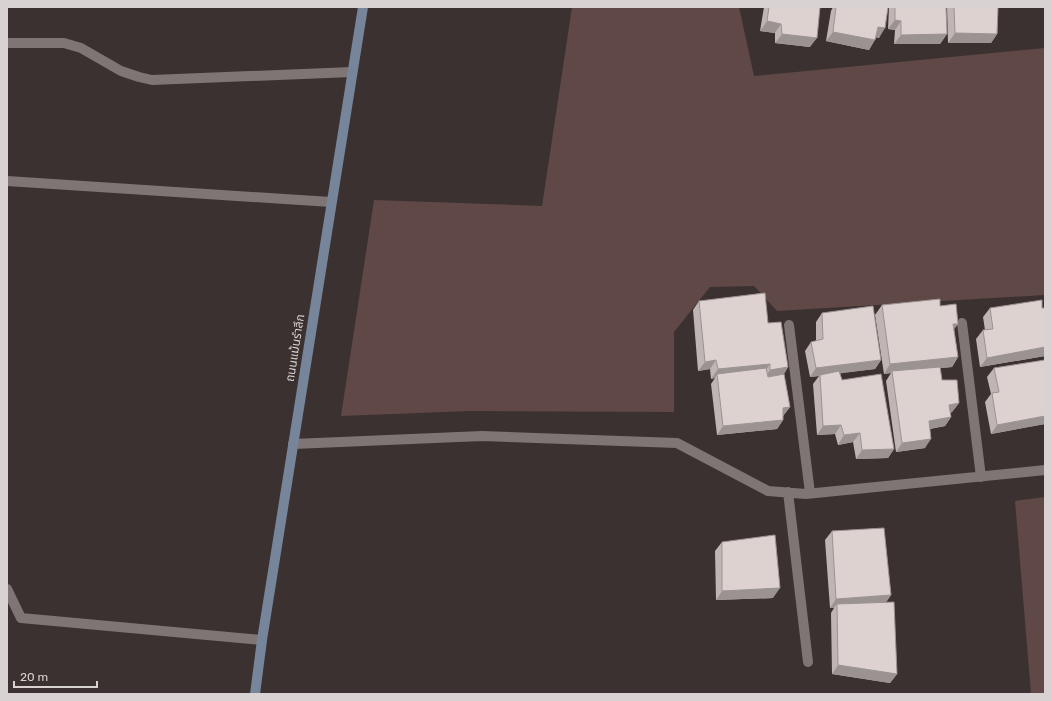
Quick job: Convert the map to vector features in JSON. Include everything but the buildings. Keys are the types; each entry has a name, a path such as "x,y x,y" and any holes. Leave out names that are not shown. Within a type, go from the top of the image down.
{"street":[{"name":"ถนนแม้นรำลึก","path":"255,694 262,640 362,7"},
{"path":"7,43 64,43 82,48 121,71 152,80 352,72"},
{"path":"7,181 332,202"},
{"path":"962,323 981,477"},
{"path":"789,326 810,493"},
{"path":"293,444 482,436 677,443 768,490 810,493 1045,470"},
{"path":"788,492 808,662"},
{"path":"7,589 21,618 262,640"}],"shaded area":[{"path":"572,7 739,7 754,76 1045,48 1045,295 777,311 754,286 710,287 674,332 674,412 470,411 341,416 374,200 542,206"},
{"path":"1045,497 1045,694 1031,694 1015,501"}]}
